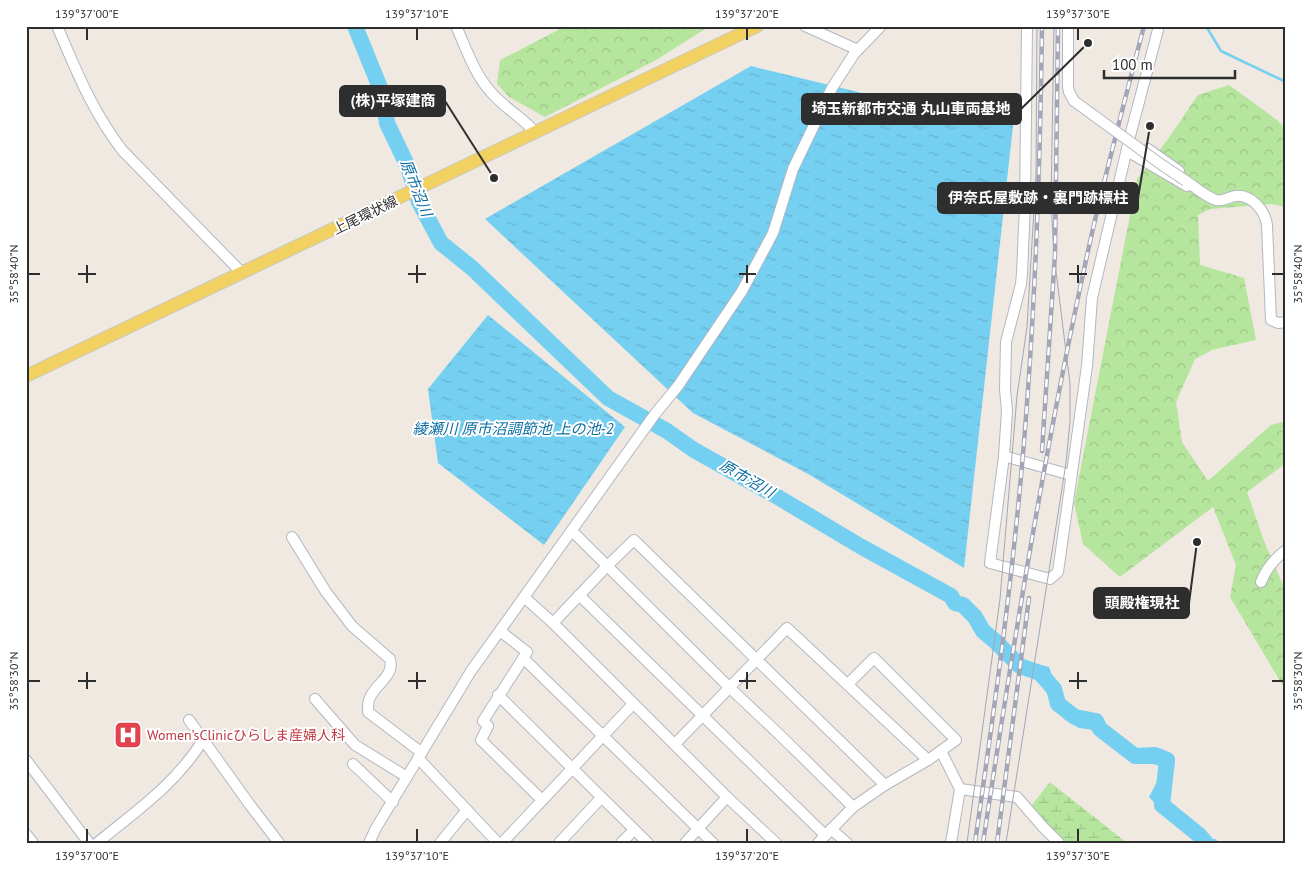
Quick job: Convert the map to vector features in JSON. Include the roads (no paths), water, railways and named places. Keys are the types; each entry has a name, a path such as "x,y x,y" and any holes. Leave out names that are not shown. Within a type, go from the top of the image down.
{"main road":[{"name":"上尾環状線","path":"26,376 536,133 736,31 757,26"}],"street":[{"path":"57,26 86,94 107,130 122,150 242,273"},
{"path":"456,26 481,80 504,105 526,122 536,133"},
{"path":"804,26 858,50"},
{"path":"369,843 471,671 655,414 678,386 742,290 773,234 793,168 832,88 858,50 880,26"},
{"path":"1027,26 1026,177 1022,273 1021,284 1006,342 1007,411 1004,456 990,563 1050,579 1058,572 1087,366 1092,298 1126,151 1159,26"},
{"path":"1068,26 1068,87 1074,101 1162,166 1215,200 1242,196 1254,202 1264,212 1267,225 1271,320 1278,323 1286,322"},
{"path":"1130,136 1191,179 1191,184"},
{"path":"1126,151 1185,186 1191,184"},
{"path":"1004,456 1071,475"},
{"path":"572,531 853,807"},
{"path":"292,537 326,592 352,626 390,659 390,671 369,700 368,712 420,756 498,843"},
{"path":"553,623 634,540 885,785"},
{"path":"1261,582 1269,566 1286,550"},
{"path":"579,595 825,836 847,843"},
{"path":"524,597 553,623 776,843"},
{"path":"675,744 787,628 928,760"},
{"path":"500,630 527,652 483,721 488,726 481,740 542,800"},
{"path":"523,658 712,843"},
{"path":"825,836 853,807 956,740 874,658 848,684"},
{"path":"498,695 648,843"},
{"path":"315,700 355,745 407,777"},
{"path":"502,843 633,704"},
{"path":"189,720 279,843"},
{"path":"97,843 172,781 203,740"},
{"path":"941,751 960,789 951,843"},
{"path":"26,760 89,843"},
{"path":"352,764 393,802"},
{"path":"960,789 1017,797 1059,843"},
{"path":"684,843 728,797"},
{"path":"559,843 601,798"},
{"path":"440,843 467,810"},
{"path":"621,843 634,830"},
{"path":"26,834 33,843"}],"water":[{"path":"751,66 887,99 1015,108 964,568 810,475 693,413 485,219"},
{"name":"綾瀬川 原市沼調節池 上の池-2","path":"488,315 625,427 544,545 438,463 428,389"},
{"path":"1037,664 1049,667 1065,714 1083,724 1108,727 1123,737 1127,747 1140,758 1146,759 1162,756 1171,759 1175,764 1160,797 1197,834 1208,840 1216,839 1218,843 1201,843 1169,818 1149,797 1165,767 1153,764 1139,764 1120,752 1101,731 1079,728 1064,719 1050,692 1044,675 1026,672 1024,666"}],"waterway":[{"name":"原市沼川","path":"355,26 383,95 387,123 408,167 419,202 441,243 472,268 608,398 860,546 951,596 955,603 963,605 975,617 983,631 1020,666 1040,673 1054,689 1058,704 1075,717 1096,721 1100,729 1135,756 1155,755 1167,760 1162,805 1206,843"},
{"path":"1206,26 1221,51 1286,82"}],"tram line":[{"path":"967,843 1000,599 1017,396 1027,327 1036,175 1037,26"},
{"path":"1006,843 1066,463 1070,421 1070,384 1054,255 1051,202 1054,26"}],"railway":[{"path":"975,843 1004,634 1024,448 1035,267 1040,147 1042,26"},
{"path":"1042,451 1055,254 1058,26"},
{"path":"983,843 1019,614 1060,385 1092,233 1144,26"},
{"path":"997,843 1029,598"}],"place":[{"name":"埼玉新都市交通 丸山車両基地","path":"1088,43"},
{"name":"伊奈氏屋敷跡・裏門跡標柱","path":"1150,126"},
{"name":"(株)平塚建商","path":"494,178"},
{"name":"頭殿権現社","path":"1197,542"},
{"name":"Women’sClinicひらしま産婦人科","path":"128,735"}]}
